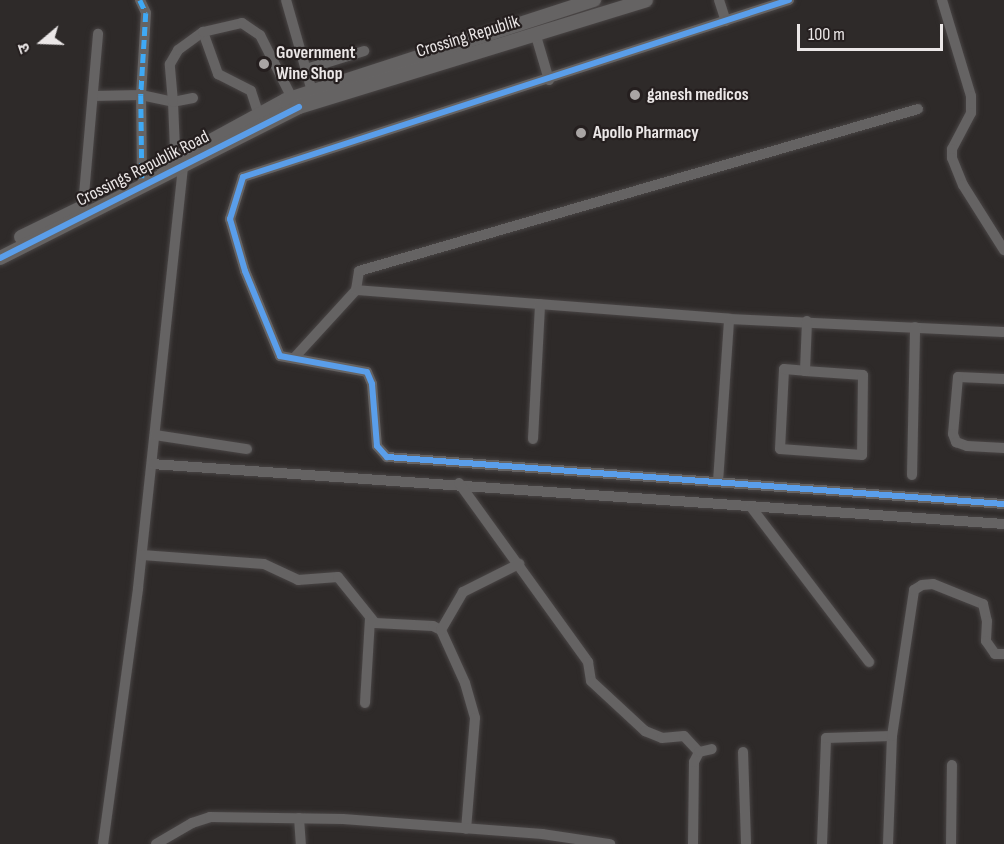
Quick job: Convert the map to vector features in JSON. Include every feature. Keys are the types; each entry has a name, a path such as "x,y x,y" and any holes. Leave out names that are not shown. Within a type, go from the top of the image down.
{"street":[{"path":"140,0 146,14 141,95 142,178"},
{"path":"286,0 306,69 303,99"},
{"path":"0,248 142,178 182,162 260,115 594,0"},
{"name":"Crossing Republik","path":"303,99 536,36 646,0"},
{"path":"719,0 726,21"},
{"path":"789,0 549,80 243,177 230,219 245,271 280,356 367,372 372,384 377,446 387,457 1004,504"},
{"path":"942,0 971,96 970,113 952,149 952,158 963,185 1004,250"},
{"path":"104,844 142,555 182,162 175,149 170,64 178,50 203,32 242,22 260,35 303,99"},
{"path":"203,32 218,74 251,91 260,115"},
{"path":"83,206 98,34"},
{"path":"536,36 549,80"},
{"path":"306,69 364,51"},
{"path":"93,96 141,95 173,102 193,98"},
{"name":"Crossings Republik Road","path":"0,258 303,99"},
{"path":"294,358 356,290 359,271 918,109"},
{"path":"356,290 729,319 1004,332"},
{"path":"533,439 540,304"},
{"path":"718,482 729,319"},
{"path":"805,372 807,321"},
{"path":"912,475 915,327"},
{"path":"784,369 805,372 863,375 862,455 780,449 784,369"},
{"path":"1004,379 958,376 953,434 956,442 967,446 1004,448"},
{"path":"155,435 247,449"},
{"path":"152,464 256,474 459,483 751,507 1004,524"},
{"path":"459,483 589,664 591,681 645,731 662,738 684,736 699,752"},
{"path":"751,507 869,662"},
{"path":"142,555 264,564 298,580 338,577 370,619 384,626 433,626 441,630 461,672 475,718 466,829"},
{"path":"441,630 463,592 519,564"},
{"path":"888,844 892,736 910,601 922,585 933,584 983,604 987,621 986,642 995,654 1004,654"},
{"path":"365,703 370,619"},
{"path":"822,844 826,738 892,736"},
{"path":"699,752 712,749"},
{"path":"693,844 694,762 699,752"},
{"path":"743,752 746,844"},
{"path":"951,844 952,765"},
{"path":"156,844 176,831 210,818 299,818 466,829 602,843"},
{"path":"299,818 302,844"}],"marked path":[{"path":"140,0 146,13 141,95 142,178"}],"cycle path":[{"path":"789,0 243,177 230,219 245,271 280,356 367,372 372,384 377,446 387,457 1004,504"},
{"path":"0,258 299,107"}],"place":[{"name":"Government Wine Shop","path":"264,64"},
{"name":"ganesh medicos","path":"635,95"},
{"name":"Apollo Pharmacy","path":"581,133"}]}
